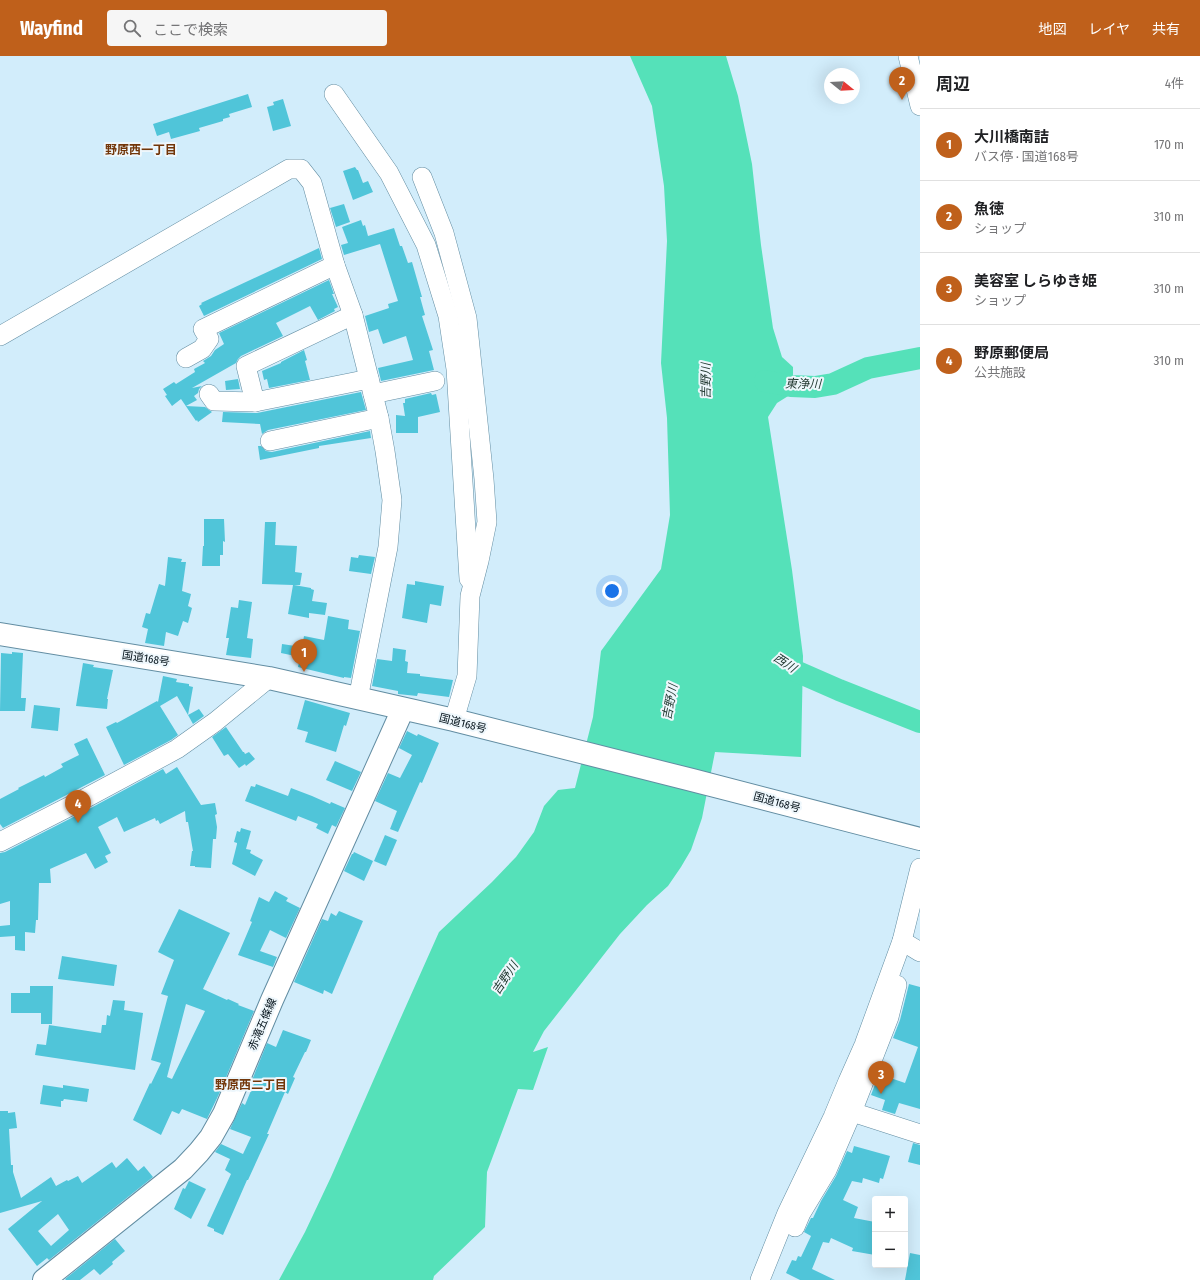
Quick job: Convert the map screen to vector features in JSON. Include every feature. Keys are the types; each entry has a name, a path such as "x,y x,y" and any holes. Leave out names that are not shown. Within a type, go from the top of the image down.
{"main road":[{"name":"国道168号","path":"0,634 269,678 458,721 915,838"},
{"name":"赤滝五條線","path":"44,1280 183,1169 211,1137 224,1114 276,992 403,708"}],"street":[{"path":"908,56 920,106"},
{"path":"334,94 393,179 426,245 448,316 456,369 470,596 467,676 458,721"},
{"path":"0,336 289,169 301,169 312,183 335,265 353,315 379,418 392,500 388,547 358,699"},
{"path":"422,177 444,233 467,318 484,479 487,522 470,596"},
{"path":"186,358 202,349 209,339 203,329 335,265"},
{"path":"255,402 246,366 353,315"},
{"path":"209,394 214,401 255,402 371,387 434,381"},
{"path":"270,441 379,418"},
{"path":"0,842 177,749 215,722 269,678"},
{"path":"774,1280 801,1213 827,1170 852,1112 889,1017 910,946 920,868"},
{"path":"760,1280 788,1213 910,946"},
{"path":"852,1112 920,1134"}],"water":[{"name":"吉野川","path":"630,56 726,56 738,96 752,164 761,245 773,328 782,357 793,367 793,393 777,403 768,417 792,570 803,656 801,757 715,752 702,818 691,850 668,886 647,905 620,934 544,1031 533,1052 548,1047 533,1090 518,1089 487,1172 485,1227 434,1276 433,1280 279,1280 305,1232 331,1177 439,932 516,857 534,832 544,806 558,790 575,788 593,717 601,651 661,569 670,515 667,418 661,363 667,241 664,186 652,106"}],"building":[{"path":"248,94 252,107 229,114 230,117 223,119 223,121 199,128 200,131 171,139 169,132 157,136 153,124"},
{"path":"283,99 291,126 273,131 267,107 274,105 273,102"},
{"path":"355,167 358,170 363,183 368,181 373,192 353,200 343,171"},
{"path":"344,204 350,222 336,227 330,208"},
{"path":"361,220 363,226 365,225 368,236 394,228 408,263 412,262 422,297 420,297 425,315 422,316 433,350 429,351 434,370 381,381 378,368 413,360 406,336 383,344 378,329 369,332 365,316 389,308 388,304 398,301 380,244 344,255 341,245 348,243 342,227"},
{"path":"319,248 322,259 204,316 199,306 202,304 201,303"},
{"path":"329,280 334,294 332,294 338,307 334,309 335,311 318,320 310,306 276,323 283,336 241,356 236,363 192,388 202,386 198,393 194,396 197,400 186,406 205,407 212,412 198,422 197,420 196,421 181,399 172,406 165,396 167,395 163,389 174,382 176,384 195,372 194,369 205,363 203,361 224,344 219,333"},
{"path":"304,350 310,380 269,388 267,379 264,380 262,371 281,363"},
{"path":"238,379 240,389 226,390 225,381"},
{"path":"361,392 366,410 268,430 262,434 260,424 222,422 223,412 257,413"},
{"path":"431,393 432,395 436,394 440,412 418,417 418,433 396,433 396,415 405,416 403,403 405,403 405,399"},
{"path":"370,431 371,438 319,446 319,448 260,460 258,446 261,446 266,451 272,452"},
{"path":"204,519 224,519 225,542 223,541 223,555 220,555 220,566 202,566"},
{"path":"265,522 276,522 275,545 297,546 295,572 302,573 300,585 294,585 311,588 314,590 312,601 327,603 325,615 309,613 309,618 288,614 293,585 262,584"},
{"path":"359,555 375,557 371,574 349,571 351,557 358,558"},
{"path":"168,557 182,559 181,562 186,562 182,591 191,594 188,606 192,608 188,623 183,621 178,636 166,632 164,646 145,643 148,629 142,627 146,613 150,614 159,584 165,586"},
{"path":"415,581 444,586 441,606 430,604 427,623 402,618 407,584 415,585"},
{"path":"239,600 252,602 247,638 253,639 251,658 226,655 229,638 226,638 231,607 238,608"},
{"path":"328,616 349,620 348,629 360,631 351,678 344,678 298,667 300,657 281,653 282,644 302,647 304,636 324,640"},
{"path":"393,648 406,650 405,661 408,662 407,673 453,680 449,697 418,693 417,696 398,694 398,691 372,686 377,659 392,661"},
{"path":"12,652 23,653 21,698 26,698 25,711 0,711 1,653 12,654"},
{"path":"83,663 94,665 93,667 113,670 107,699 107,709 76,706"},
{"path":"163,676 177,679 176,682 189,684 189,686 193,687 188,715 177,696 160,706 178,735 124,765 106,727 116,722 117,723 157,701 158,702"},
{"path":"305,700 350,713 346,726 344,725 336,752 305,742 308,732 297,729"},
{"path":"34,705 60,708 58,731 31,728"},
{"path":"199,709 204,716 193,724 188,715"},
{"path":"226,727 243,752 245,754 249,752 255,759 246,766 245,764 239,768 228,754 224,756 212,737"},
{"path":"407,731 439,743 422,783 420,782 398,832 390,829 397,811 375,801 388,773 400,778 412,755 399,748"},
{"path":"87,738 105,775 3,828 0,824 0,799 19,789 18,788 44,775 45,777 63,767 61,764 79,755 74,744"},
{"path":"335,761 361,772 352,791 326,780"},
{"path":"177,767 201,805 215,803 217,827 216,839 213,839 211,868 190,866 193,851 185,811 160,824 155,818 124,832 117,817 98,827 111,853 105,856 108,862 95,869 86,853 50,869 51,883 39,883 38,920 36,920 35,933 25,932 25,951 15,950 15,936 0,937 0,926 10,925 10,901 0,904 0,853 5,852 89,809 163,769 166,774"},
{"path":"256,784 288,796 291,788 330,804 331,802 345,808 336,827 332,825 328,834 316,828 318,824 298,816 296,821 245,801 251,786 255,787"},
{"path":"241,828 251,831 246,849 251,850 250,853 263,860 255,876 232,864 237,844 234,842 237,831 240,832"},
{"path":"385,835 397,840 386,866 374,861"},
{"path":"354,852 373,861 364,881 344,871"},
{"path":"275,891 288,898 286,901 300,908 286,938 270,930 260,951 277,957 273,967 238,955 252,922 250,921 259,897 269,902"},
{"path":"179,909 230,933 203,989 254,1011 207,1119 182,1109 179,1114 172,1111 161,1135 133,1120 161,1063 151,1060 168,996 161,994 174,960 158,952","holes":["186,1004 205,1011 172,1079 167,1077"]},
{"path":"339,911 363,921 332,994 324,990 323,994 294,982 322,919 328,921 331,913 336,916"},
{"path":"62,956 117,965 114,986 58,979"},
{"path":"909,984 920,987 920,1109 899,1103 895,1114 882,1110 885,1100 871,1095 879,1074 905,1083 918,1047 893,1038 900,1020"},
{"path":"30,986 53,986 52,1024 41,1024 41,1013 11,1013 11,993 30,993"},
{"path":"113,1000 125,1001 124,1010 143,1013 135,1070 35,1055 37,1044 46,1045 49,1025 101,1033 102,1025 106,1025 107,1015 110,1016"},
{"path":"283,1030 311,1040 293,1077 295,1078 288,1094 285,1092 267,1134 269,1134 223,1235 207,1226 231,1174 225,1170 230,1159 215,1152 221,1144 243,1154 251,1137 230,1129 242,1103 245,1105 255,1081 252,1080 267,1043 276,1047"},
{"path":"43,1085 63,1088 63,1085 89,1089 87,1102 64,1099 61,1101 61,1107 40,1104"},
{"path":"0,1111 8,1111 8,1113 15,1112 17,1128 9,1129 11,1165 13,1165 13,1172 21,1198 51,1177 56,1186 78,1176 82,1183 112,1162 116,1168 127,1158 138,1171 144,1166 153,1177 49,1260 47,1258 37,1266 8,1229 42,1201 0,1213","holes":["58,1214 69,1230 51,1246 38,1231"]},
{"path":"913,1143 920,1145 920,1165 908,1162"},
{"path":"854,1146 890,1156 883,1179 880,1178 879,1183 863,1178 862,1183 852,1181 843,1200 858,1207 854,1218 872,1221 872,1254 852,1251 853,1248 831,1238 829,1243 823,1242 812,1269 835,1280 800,1280 786,1273 792,1260 796,1261 798,1256 801,1257 811,1236 804,1232 836,1176 847,1151 852,1153"},
{"path":"189,1181 206,1189 191,1219 174,1209 183,1188 185,1189"},
{"path":"115,1239 125,1251 100,1275 94,1269 80,1280 65,1279"},
{"path":"910,1253 920,1255 920,1280 905,1280"}],"waterway":[{"name":"東浄川","path":"765,381 791,386 815,387 833,384 868,368 920,358"},
{"name":"西川","path":"777,658 791,669 920,722"}],"place":[{"name":"魚徳","path":"902,100"},
{"name":"大川橋南詰","path":"304,672"},
{"name":"野原郵便局","path":"78,823"},
{"name":"美容室 しらゆき姫","path":"881,1094"}],"district":[{"name":"野原西一丁目","path":"141,150"},
{"name":"野原西二丁目","path":"251,1085"}]}
